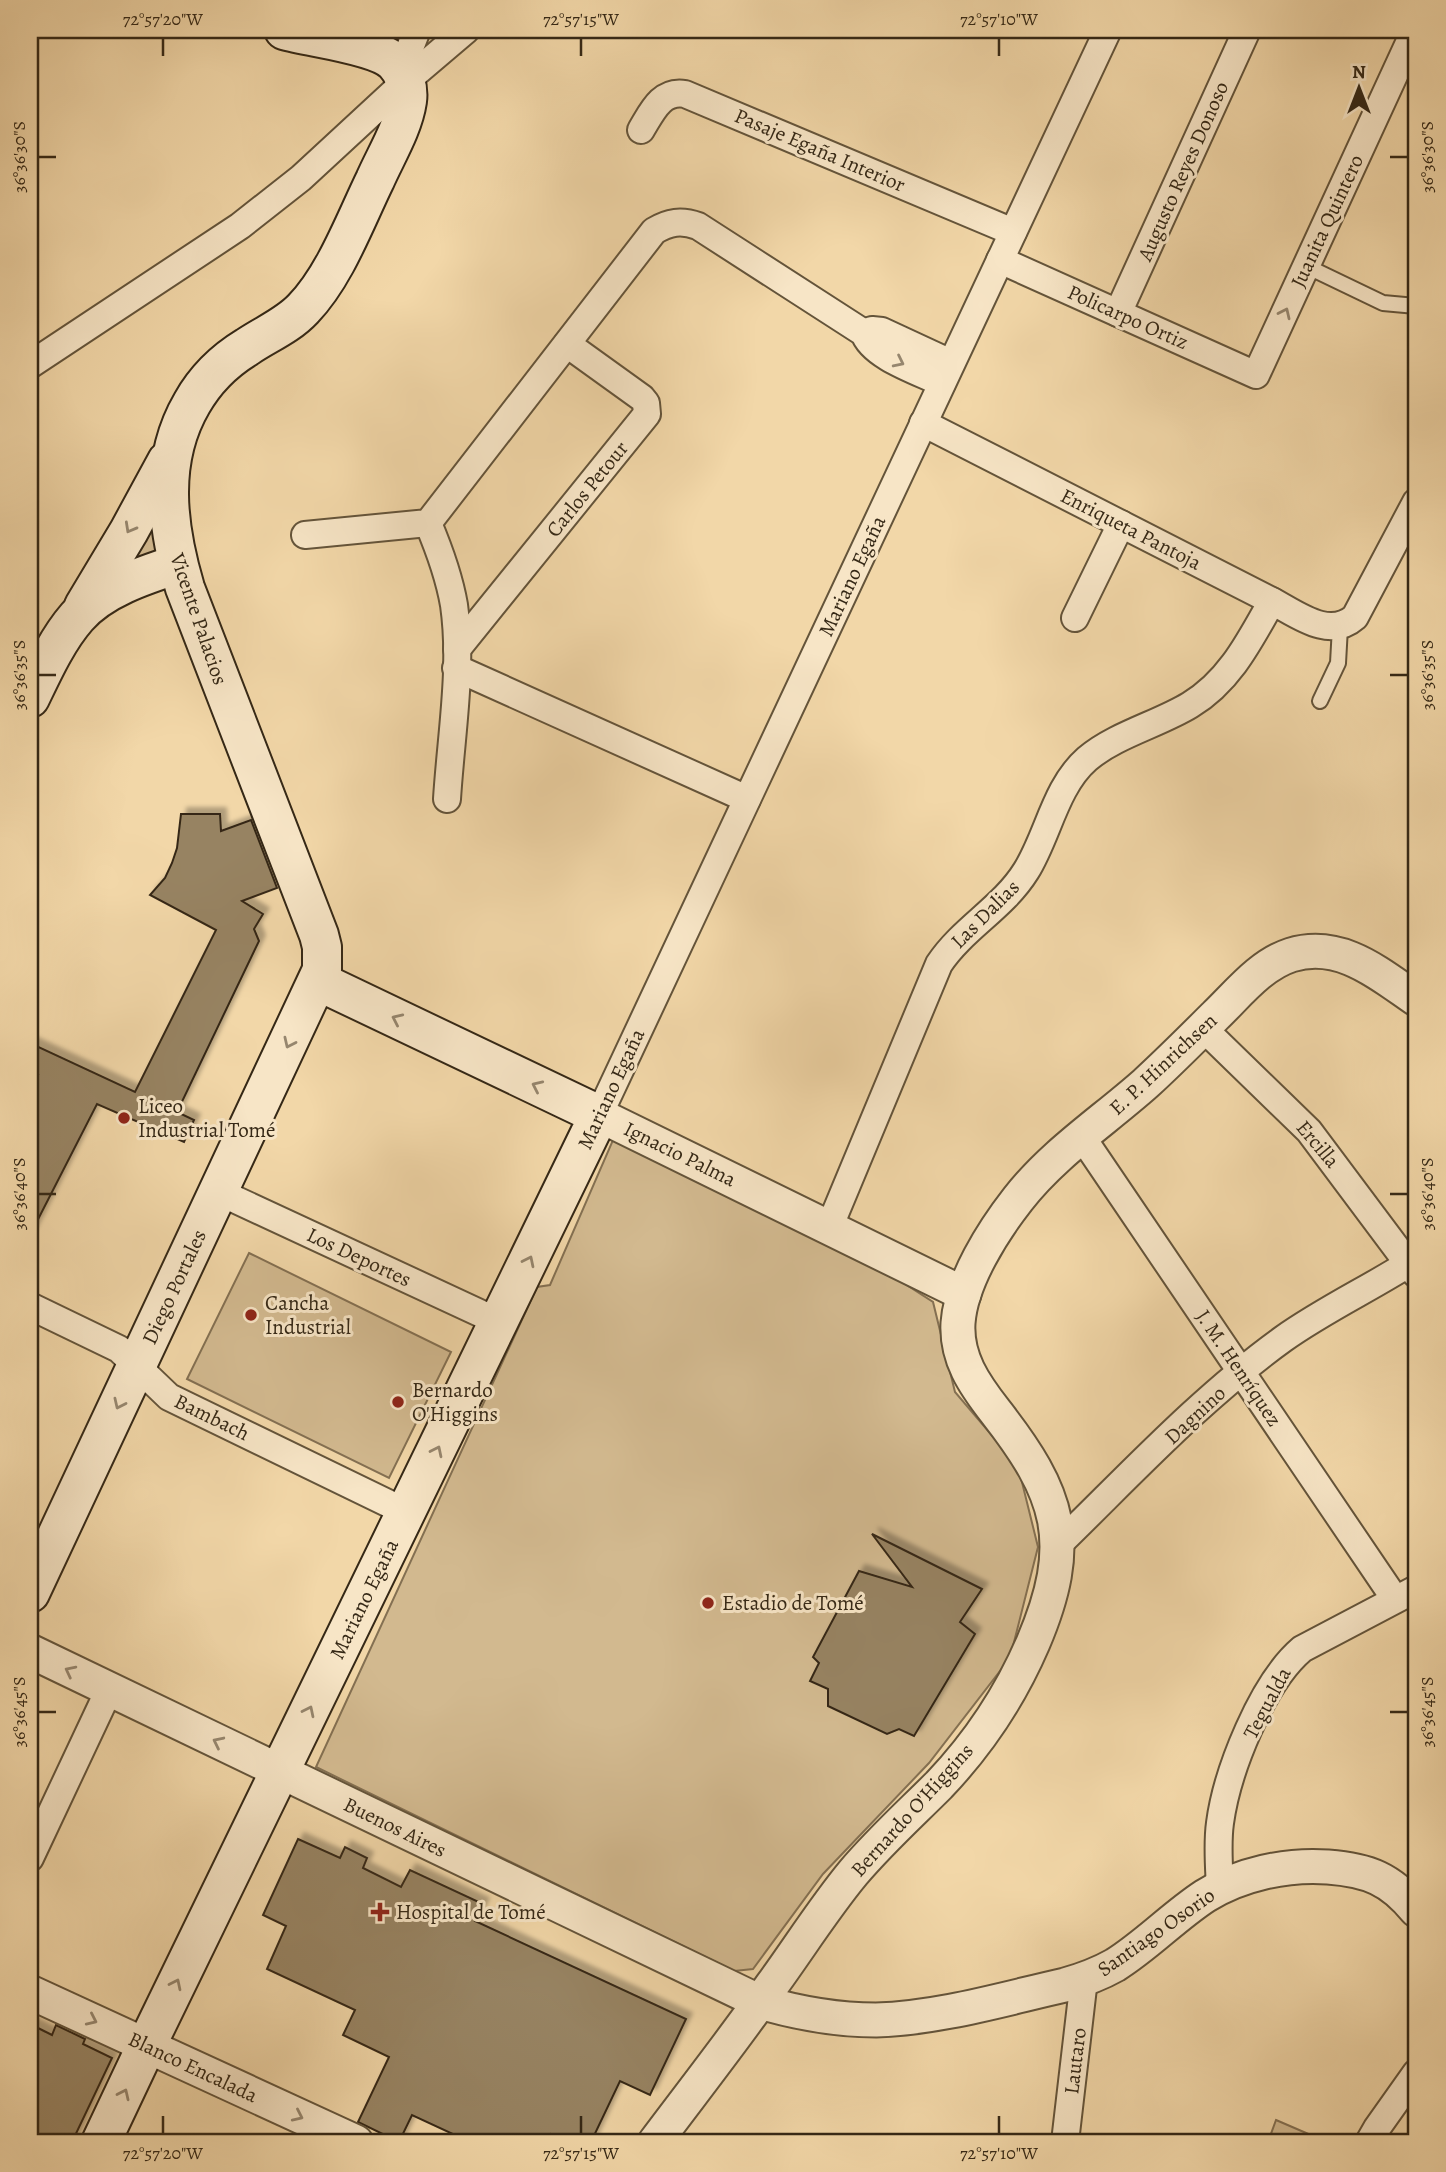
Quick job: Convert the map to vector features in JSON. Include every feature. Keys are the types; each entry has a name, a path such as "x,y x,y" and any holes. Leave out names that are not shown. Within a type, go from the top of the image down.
{"main road":[{"path":"284,30 379,52 395,63 403,76"},
{"name":"Vicente Palacios","path":"318,981 323,959 319,935 185,588 178,564 169,508 169,487 174,447 192,403 218,369 249,345 292,319 317,292 352,227 395,135 407,103 403,76"},
{"path":"30,698 45,668 129,531 174,447"},
{"path":"77,617 116,589 178,564"},
{"name":"Ignacio Palma","path":"318,981 599,1115"},
{"name":"Diego Portales","path":"30,1593 318,981"},
{"name":"Mariano Egaña","path":"101,2142 599,1115"}],"street":[{"path":"403,76 417,30"},
{"path":"30,365 240,226 301,178 403,76 466,30"},
{"name":"Mariano Egaña","path":"599,1115 1108,30"},
{"name":"Augusto Reyes Donoso","path":"1118,313 1247,30"},
{"name":"Juanita Quintero","path":"1256,375 1415,30"},
{"name":"Pasaje Egaña Interior","path":"641,130 665,96 674,92 685,94 1013,232"},
{"path":"305,535 428,523 654,231 675,222 698,226 864,333 874,349 946,373"},
{"name":"Policarpo Ortiz","path":"1000,260 1256,375"},
{"name":"Carlos Petour","path":"457,659 647,414 646,403 642,398 567,344"},
{"name":"Enriqueta Pantoja","path":"923,423 1320,625 1340,627"},
{"path":"1340,627 1355,617 1416,502"},
{"path":"428,523 448,577 453,603 457,659 447,799"},
{"path":"1075,618 1121,524"},
{"name":"Las Dalias","path":"829,1228 939,964 961,936 995,909 1025,873 1071,777 1097,752 1189,705 1217,684 1245,650 1272,601"},
{"path":"457,659 747,799"},
{"name":"E. P. Hinrichsen","path":"964,1294 993,1234 1019,1197 1052,1162 1145,1084 1263,970 1290,956 1321,951 1352,958 1416,999"},
{"name":"Ercilla","path":"1203,1028 1309,1130 1414,1266"},
{"name":"Ignacio Palma","path":"599,1115 964,1294"},
{"name":"J. M. Henríquez","path":"1082,1137 1241,1372 1406,1594"},
{"name":"Los Deportes","path":"219,1192 499,1322"},
{"name":"Dagnino","path":"1059,1545 1241,1372 1310,1322 1414,1266"},
{"name":"Bernardo O'Higgins","path":"655,2142 855,1871 939,1784 986,1727 1018,1673 1047,1609 1055,1579 1059,1545 1054,1511 1042,1480 1013,1434 974,1384 967,1370 959,1341 958,1325 964,1294"},
{"name":"Bambach","path":"30,1306 119,1349 169,1397 407,1512"},
{"name":"Tegualda","path":"1220,1888 1218,1840 1225,1800 1241,1751 1273,1681 1291,1658 1302,1649 1406,1594"},
{"name":"Buenos Aires","path":"30,1651 760,2003"},
{"path":"30,1858 109,1690"},
{"name":"Santiago Osorio","path":"760,2003 846,2019 903,2018 985,2003 1084,1979 1126,1957 1189,1907 1220,1888 1260,1873 1279,1870 1343,1868 1382,1879 1395,1887 1416,1910"},
{"name":"Lautaro","path":"1065,2142 1084,1979"},
{"name":"Blanco Encalada","path":"30,1992 351,2141"},
{"path":"1369,2142 1416,2073"}],"lane":[{"path":"1306,266 1383,303 1416,306"},
{"path":"1320,701 1338,663 1340,627"}],"shaded area":[{"path":"152,503 159,553 114,570"},
{"name":"Estadio de Tomé","path":"613,1140 891,1275 933,1302 955,1392 1018,1466 1038,1547 1010,1658 929,1763 823,1874 753,1969 734,1971 316,1767 537,1287 550,1285"},
{"path":"249,1253 451,1352 389,1478 187,1379"},
{"path":"1276,2120 1327,2142 1268,2142"}],"building":[{"name":"Liceo Industrial Tomé","path":"181,814 220,814 221,831 251,820 277,888 242,901 263,914 254,929 259,941 177,1112 194,1120 184,1142 97,1104 30,1235 30,1090 38,1075 30,1071 30,1043 135,1092 216,930 150,895 165,878 172,863 177,848"},
{"path":"872,1534 982,1589 960,1622 975,1634 914,1736 899,1729 887,1734 828,1706 828,1689 810,1681 819,1663 813,1657 859,1571 912,1587"},
{"name":"Hospital de Tomé","path":"298,1839 340,1858 345,1847 367,1858 363,1868 401,1887 410,1870 483,1904 475,1921 686,2019 650,2095 620,2081 591,2142 570,2142 551,2134 547,2142 470,2142 412,2115 399,2142 358,2122 389,2057 343,2035 355,2010 267,1969 286,1926 263,1915"},
{"path":"30,2024 52,2035 56,2025 85,2039 83,2044 112,2058 72,2142 30,2142 30,2117 37,2101 30,2098"}],"place":[{"name":"Liceo Industrial Tomé","path":"124,1118"},
{"name":"Cancha Industrial","path":"251,1315"},
{"name":"Bernardo O'Higgins","path":"398,1402"},
{"name":"Estadio de Tomé","path":"708,1603"},
{"name":"Hospital de Tomé","path":"380,1912"}]}
